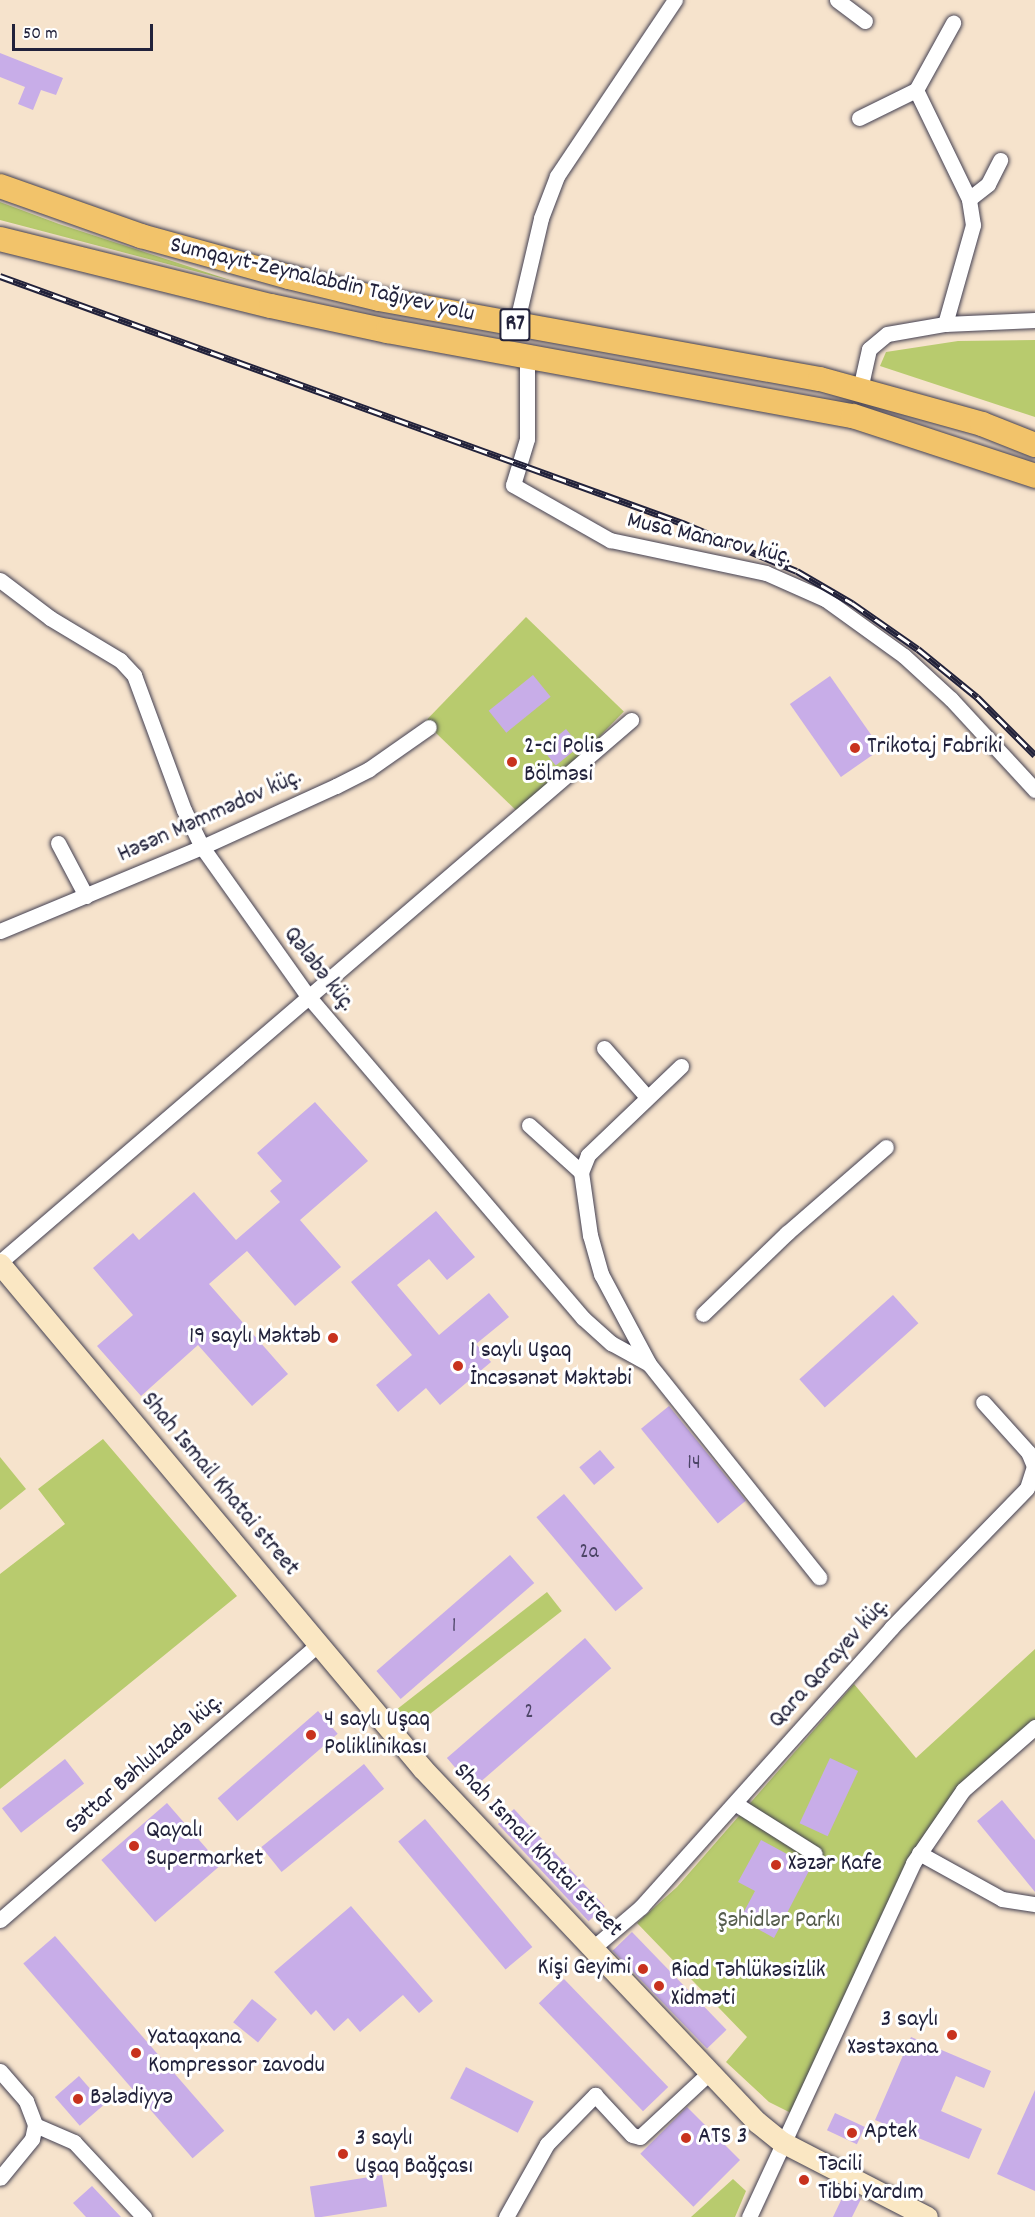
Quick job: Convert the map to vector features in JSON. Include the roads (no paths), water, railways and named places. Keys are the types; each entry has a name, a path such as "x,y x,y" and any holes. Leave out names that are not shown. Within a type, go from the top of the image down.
{"main road":[{"name":"Sumqayıt-Zeynalabdin Tağıyev yolu","path":"0,186 196,253 379,299 860,389 982,424 1035,445"},
{"name":"Sumqayıt-Zeynalabdin Tağıyev yolu","path":"1,239 272,306 853,416 1035,476"}],"street":[{"path":"516,326 541,218 557,177 675,0"},
{"path":"837,0 865,21"},
{"path":"859,118 916,90 953,23"},
{"path":"916,90 969,199 973,225 945,324"},
{"path":"969,199 988,184 1000,160"},
{"path":"860,389 869,349 875,341 887,334 945,324 1035,320"},
{"name":"Musa Manarov küç.","path":"527,355 527,439 513,485 602,537 765,573 825,599 904,656 951,699 1035,790"},
{"name":"Qələbə küç.","path":"0,580 50,618 120,660 134,675 184,810 202,847 308,996 583,1318 612,1343 649,1364"},
{"path":"0,1263 631,720"},
{"name":"Həsən Məmmədov küç.","path":"0,931 202,847 369,769 429,727"},
{"path":"58,843 86,896"},
{"path":"604,1048 646,1097"},
{"path":"581,1172 602,1139 681,1066"},
{"path":"529,1125 581,1172 590,1235 601,1274 649,1364 819,1577"},
{"path":"703,1314 886,1147"},
{"name":"Shah Ismail Khatai street","path":"0,1263 423,1769 594,1947 757,2122 782,2142 927,2217"},
{"name":"Qara Qarayev küç.","path":"594,1947 641,1907 736,1804 891,1628 1027,1488 1034,1467 1028,1452 983,1402"},
{"name":"Səttar Bəhlulzadə küç.","path":"0,1920 319,1644"},
{"path":"749,2217 782,2142 919,1853 963,1790 1035,1727"},
{"path":"736,1804 815,1854"},
{"path":"919,1853 1002,1899 1035,1904"},
{"path":"0,2072 26,2102 35,2125 32,2139 0,2178"},
{"path":"506,2217 547,2144 595,2095 632,2135 640,2137 710,2072"},
{"path":"35,2125 74,2142 144,2217"}],"railway":[{"path":"0,276 685,524 797,571 852,603 918,649 977,697 1035,755"}],"place":[{"name":"Trikotaj Fabriki","path":"855,748"},
{"name":"2-ci Polis Bölməsi","path":"512,762"},
{"name":"19 saylı Məktəb","path":"333,1338"},
{"name":"1 saylı Uşaq İncəsənət Məktəbi","path":"458,1366"},
{"name":"4 saylı Uşaq Poliklinikası","path":"311,1735"},
{"name":"Qayalı Supermarket","path":"134,1846"},
{"name":"Xəzər Kafe","path":"776,1865"},
{"name":"Kişi Geyimi","path":"643,1969"},
{"name":"Riad Təhlükəsizlik Xidməti","path":"659,1986"},
{"name":"3 saylı Xəstəxana","path":"952,2035"},
{"name":"Yataqxana Kompressor zavodu","path":"136,2053"},
{"name":"Bələdiyyə","path":"78,2099"},
{"name":"Aptek","path":"852,2133"},
{"name":"ATS 3","path":"686,2138"},
{"name":"3 saylı Uşaq Bağçası","path":"343,2154"},
{"name":"Təcili Tibbi Yardım","path":"804,2180"}],"park label":[{"name":"Şəhidlər Parkı","path":"779,1922"}]}
